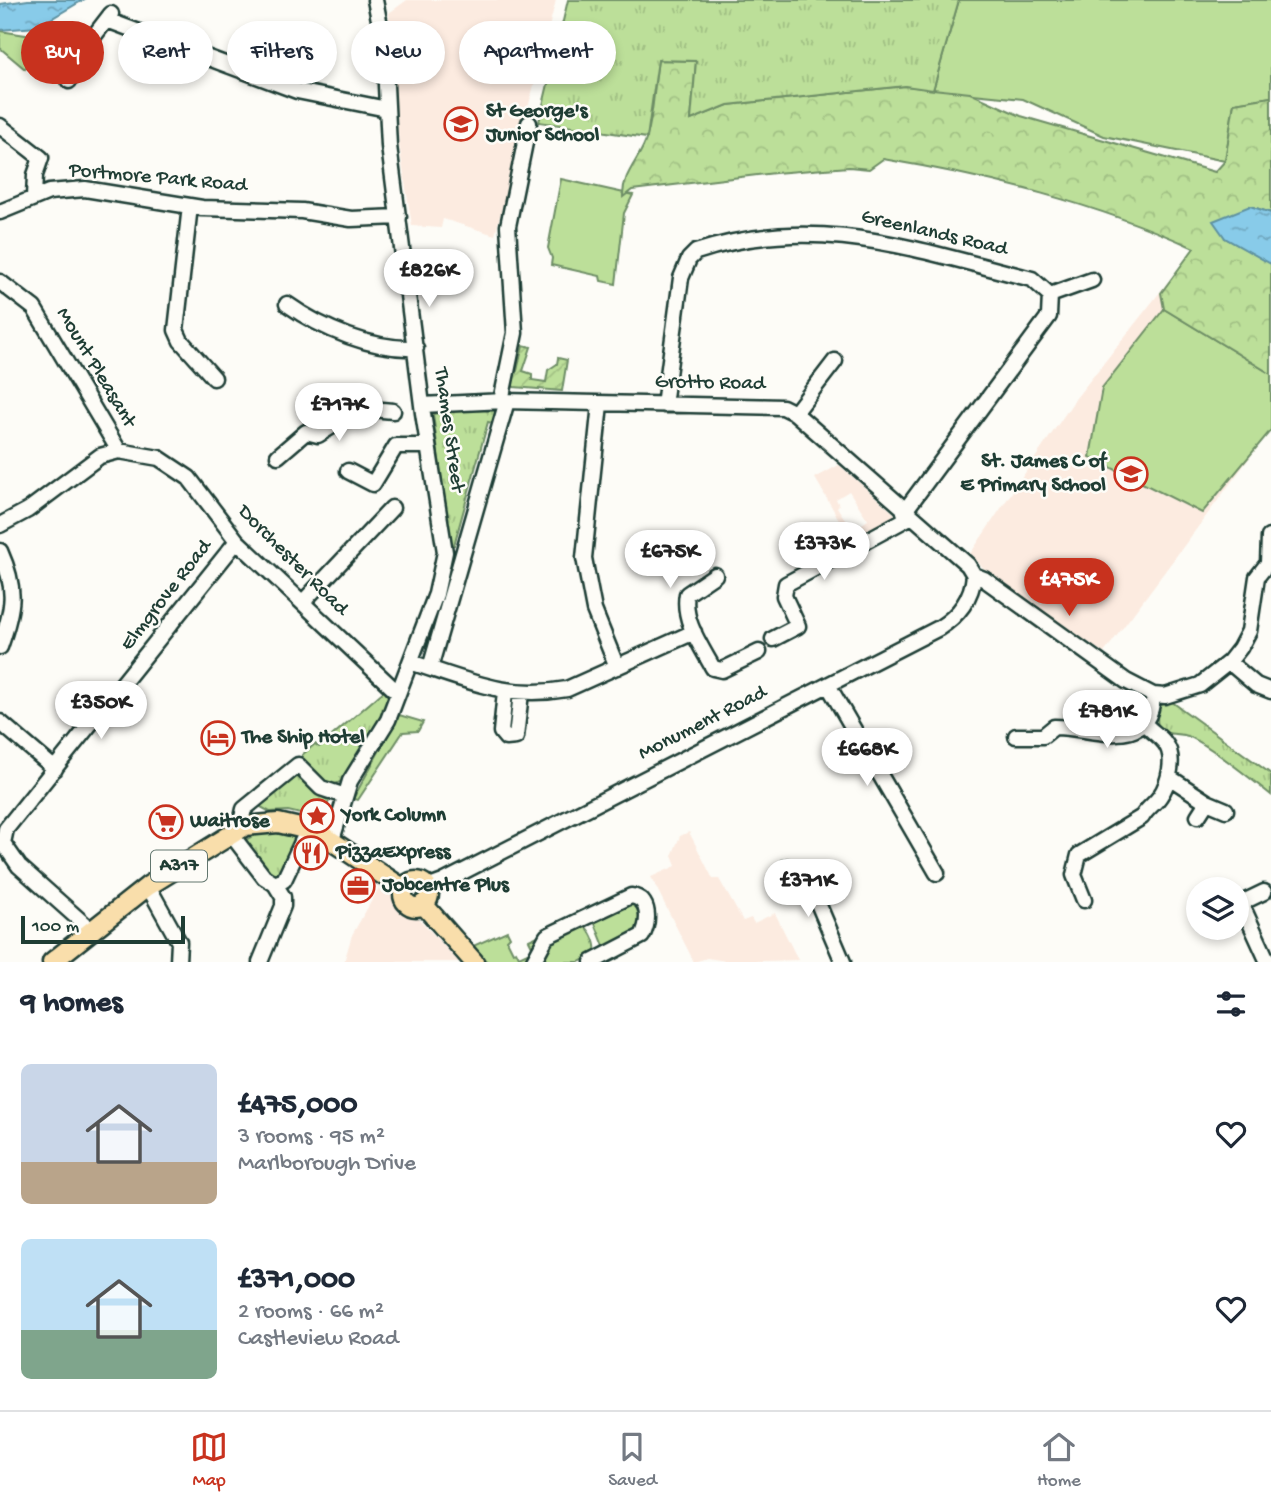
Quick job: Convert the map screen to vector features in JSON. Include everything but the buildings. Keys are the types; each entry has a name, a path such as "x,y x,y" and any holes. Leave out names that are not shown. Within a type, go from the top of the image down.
{"main road":[{"name":"A317","path":"52,962 148,886 238,830 278,823 308,829 332,840 404,889 413,881 421,882 425,896"},
{"path":"425,896 474,962"}],"street":[{"name":"Thames Street","path":"332,840 350,780 388,720 436,594 445,552 427,446 387,109 384,42 375,0"},
{"path":"104,23 109,17 172,45 297,91 358,100 387,109"},
{"name":"Thames Street","path":"430,668 504,401 515,332 508,226 529,123"},
{"path":"0,125 41,158 34,176 34,197"},
{"name":"Portmore Park Road","path":"0,212 34,197 66,189 85,189 190,206 302,211 351,219 399,217"},
{"path":"190,206 176,330 181,341 214,378"},
{"name":"Greenlands Road","path":"664,405 684,268 696,252 710,248 799,233 860,237 1032,279 1050,295"},
{"path":"773,639 798,625 785,596 786,584 907,515 1045,323 1052,307 1050,295 1092,280"},
{"name":"Mount Pleasant","path":"0,282 34,308 119,451"},
{"path":"287,304 304,316 358,337 393,348 416,348"},
{"path":"835,361 795,412 907,515 968,565 974,575 984,579 1126,681 1153,695 1184,693 1200,685 1229,662 1249,631 1257,577 1268,563 1269,537"},
{"name":"Grotto Road","path":"422,404 504,401 777,406 795,412"},
{"path":"600,404 584,558 594,610 617,667"},
{"path":"278,456 306,432 318,435 361,408 393,411"},
{"path":"348,471 373,484 396,446 427,446"},
{"path":"0,525 29,510 78,470 100,456 119,451"},
{"name":"Dorchester Road","path":"119,451 142,452 174,465 190,478 237,541 398,692"},
{"path":"303,602 392,508"},
{"name":"Elmgrove Road","path":"92,931 19,866 2,844 6,829 237,541"},
{"path":"0,551 13,585 11,610 0,647"},
{"path":"716,575 687,594 685,605 694,632 713,668 729,667 759,652"},
{"name":"Monument Road","path":"425,896 443,882 948,622 958,613 970,593 974,575"},
{"path":"410,662 505,692 567,689 694,632"},
{"path":"1229,662 1256,685 1271,691"},
{"path":"828,685 937,873"},
{"path":"505,692 501,732 506,738 516,737 521,693"},
{"path":"1016,736 1038,737 1054,727 1090,733 1121,732 1145,724 1150,718 1153,695"},
{"path":"0,722 55,769"},
{"path":"1084,900 1074,875 1079,855 1142,817 1146,809 1159,798 1168,776 1171,762 1167,745 1145,724"},
{"path":"260,962 284,904 284,897 275,884 264,877 238,830 242,814 248,805 298,765 320,788 345,796"},
{"path":"1168,776 1207,802 1226,810"},
{"path":"1198,816 1207,802"},
{"path":"275,884 284,880 308,829"},
{"path":"787,867 812,889 843,962"},
{"path":"148,886 179,942 178,962"},
{"path":"1249,899 1264,892"},
{"path":"533,962 547,936 631,896 638,897 644,902 648,916 642,936 592,962"},
{"path":"1249,924 1268,962"}],"shaded area":[{"name":"St George's Junior School","path":"407,0 556,0 551,21 459,21 459,84 534,84 495,235 443,219 441,228 412,226 399,144 394,84 445,84 445,21 390,21 389,13"},
{"name":"St. James C of E Primary School","path":"1195,248 1271,277 1271,429 1104,653 996,581 970,554 1076,398"},
{"path":"839,465 896,515 896,520 866,536 859,526 868,520 849,491 836,499 839,505 837,507 850,527 845,530 815,478"},
{"path":"689,832 713,879 719,879 743,921 751,918 754,923 775,913 798,960 732,962 707,958 694,962 651,877 676,866 672,856 680,836"},
{"path":"380,886 418,918 459,962 344,962 352,935"}],"green space":[{"path":"568,0 959,0 933,90 905,86 728,105 691,120 696,61 658,60 647,138 539,122 548,84 616,84 616,21 563,21"},
{"path":"959,0 1271,0 1271,97 1234,103 1225,161 1104,136 1023,99 933,90"},
{"path":"0,31 21,34 21,66 0,48"},
{"path":"658,60 696,61 691,120 728,105 905,86 970,93 1021,116 1215,172 1225,161 1234,103 1271,97 1271,213 1250,206 1225,238 1271,263 1271,374 1164,309 1161,293 1194,248 1119,218 1041,193 963,174 883,159 869,169 849,167 775,173 632,190 623,197 626,180 647,136"},
{"path":"561,179 633,195 624,213 616,284 601,281 600,276 551,265 552,258 548,248"},
{"path":"1164,309 1271,374 1271,430 1202,513 1090,457 1102,388"},
{"path":"523,345 531,347 523,371 532,374 532,380 546,382 548,370 557,364 558,358 567,360 562,391 514,387 510,382 512,372 517,371"},
{"path":"468,408 501,408 497,424 488,422 454,545 450,545 433,414"},
{"path":"384,691 390,699 380,723 344,779 332,784 320,780 302,759 302,755 315,744 319,747"},
{"path":"1168,699 1271,774 1271,795 1203,744 1184,735 1167,733 1158,728 1158,712"},
{"path":"399,715 423,722 418,731 403,732 358,800 353,799"},
{"path":"295,768 317,794 329,801 322,819 288,811 270,812 259,806"},
{"path":"279,831 298,837 280,876 274,879 244,841 258,833"},
{"path":"632,899 644,915 638,933 608,948 604,946 594,921"},
{"path":"581,924 592,937 595,953 579,962 545,962 543,957 546,943"},
{"path":"507,931 510,937 507,940 519,957 534,950 529,940 540,935 532,956 526,962 487,962 473,946"}],"water":[{"path":"28,0 83,0 47,21 21,21 21,28 0,30 0,4"},
{"path":"1250,206 1271,213 1271,264 1225,238 1213,221"}],"place":[{"name":"St George's Junior School","path":"461,124"},
{"name":"St. James C of E Primary School","path":"1131,474"},
{"name":"The Ship Hotel","path":"218,738"},
{"name":"York Column","path":"317,816"},
{"name":"Waitrose","path":"166,822"},
{"name":"PizzaExpress","path":"311,853"},
{"name":"Jobcentre Plus","path":"358,886"}]}
